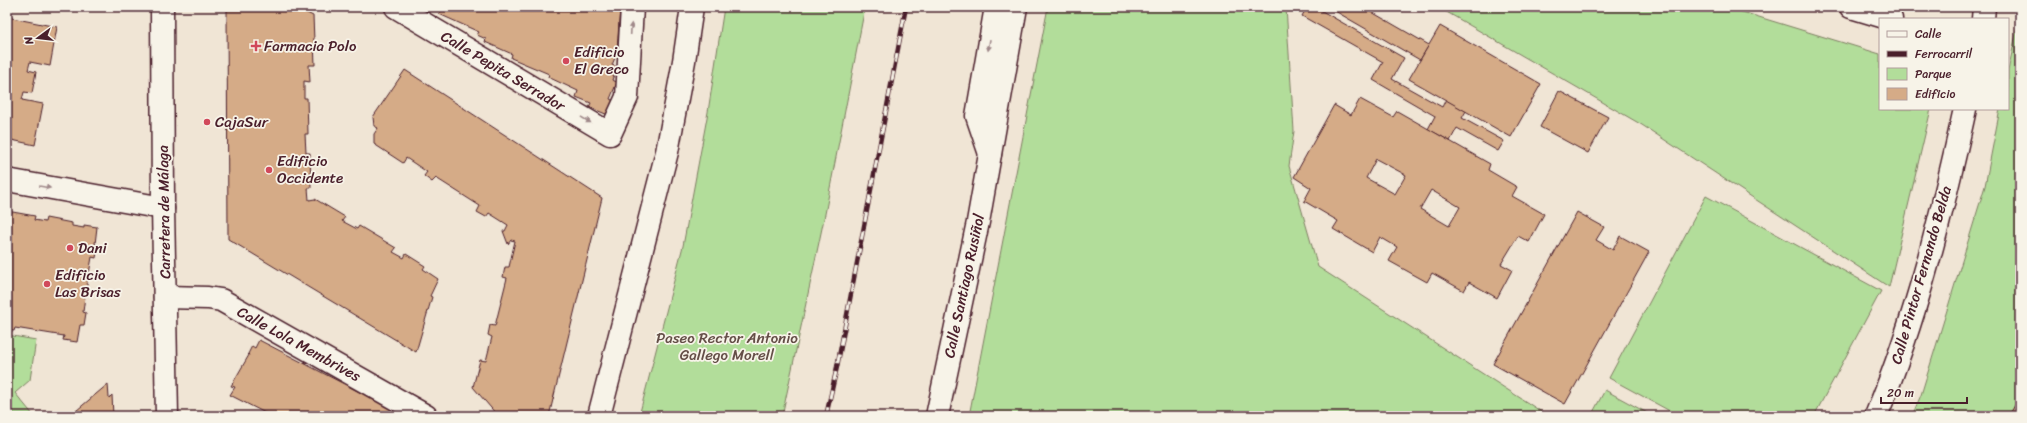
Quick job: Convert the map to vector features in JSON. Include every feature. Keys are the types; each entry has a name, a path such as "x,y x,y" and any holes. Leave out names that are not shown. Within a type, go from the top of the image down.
{"street":[{"name":"Carretera de Málaga","path":"162,7 163,208 167,416"},
{"name":"Calle Pepita Serrador","path":"396,7 423,14 610,134 627,97 632,7"},
{"path":"599,416 667,152 684,61 692,7"},
{"name":"Calle Santiago Rusiñol","path":"990,156 977,116 996,7"},
{"name":"Calle Santiago Rusiñol","path":"937,416 978,222 1016,7"},
{"path":"1851,7 1888,18"},
{"path":"1983,18 1984,7"},
{"name":"Calle Pintor Fernando Belda","path":"1876,416 1889,385 1938,228 1965,110"},
{"path":"7,180 163,208"},
{"name":"Calle Lola Membrives","path":"165,297 208,298 221,300 426,416"}],"green space":[{"name":"Paseo Rector Antonio Gallego Morell","path":"724,7 865,7 825,214 782,416 639,416 683,246 708,112"},
{"path":"1048,7 1286,7 1294,131 1289,166 1318,267 1548,416 969,416"},
{"path":"1438,7 1726,7 1879,54 1879,110 1931,110 1889,287 1642,125"},
{"path":"2020,15 2020,416 1912,416 1921,395 1985,186 2000,110 2009,110 2009,66"},
{"path":"1706,196 1881,291 1814,416 1679,416 1609,378"},
{"path":"7,335 36,340 30,380 15,393 34,416 7,416"},
{"path":"1605,390 1651,415 1653,416 1591,416"}],"building":[{"path":"26,7 55,7 35,9"},
{"name":"Edificio Occidente","path":"227,7 295,7 313,16 315,65 309,65 310,82 304,81 304,98 307,98 308,134 305,134 306,153 310,153 311,188 308,188 309,200 315,199 345,217 342,221 357,229 359,226 396,248 393,252 404,258 406,254 425,266 423,269 438,279 430,296 432,297 416,352 228,239"},
{"name":"Edificio El Greco","path":"443,7 620,7 617,53 612,65 617,67 612,80 617,82 610,99 614,101 608,115 589,107 591,103 576,97 578,91 548,77 549,74 511,58 512,54 485,42 486,39 477,35 479,32 439,14"},
{"path":"1307,7 1315,7 1404,58 1392,79 1442,107 1446,99 1466,111 1462,118 1504,141 1498,151 1457,128 1450,141 1428,129 1435,116 1373,80 1383,62 1302,16"},
{"path":"1328,7 1363,7 1429,45 1420,60"},
{"path":"7,17 57,27 50,66 30,62 28,70 36,72 32,93 24,92 22,100 43,104 35,145 7,139"},
{"path":"1440,26 1541,84 1511,137 1409,79"},
{"name":"Edificio Occidente","path":"405,70 602,198 549,416 497,415 473,387 480,360 486,361 492,337 488,335 490,325 495,326 507,278 503,277 505,267 509,267 515,241 511,240 508,244 503,231 505,231 508,225 489,213 486,217 477,212 480,206 436,178 432,182 424,176 427,172 406,158 403,163 374,144 374,134 378,128 374,126 373,117"},
{"path":"1559,91 1608,117 1588,153 1540,127"},
{"path":"1360,99 1393,117 1397,111 1490,164 1488,170 1517,187 1512,196 1544,214 1529,242 1518,236 1501,264 1512,270 1497,298 1469,282 1464,291 1432,273 1427,282 1389,261 1397,247 1380,237 1372,252 1333,229 1338,221 1304,201 1311,188 1294,177 1334,105 1351,115","holes":["1376,159 1406,175 1395,194 1366,178","1431,190 1460,207 1449,226 1420,209"]},
{"name":"Edificio Las Brisas","path":"7,211 35,216 34,220 45,222 46,218 72,223 72,226 84,228 84,225 97,227 95,244 98,245 96,258 92,257 83,312 86,313 84,325 80,325 77,342 63,340 64,336 15,328 14,331 7,330"},
{"path":"1577,212 1604,227 1596,240 1613,250 1620,236 1649,252 1565,404 1493,364"},
{"path":"259,340 406,416 271,416 230,395 235,387 231,386 249,355 248,354 252,346 255,348"},
{"path":"108,384 109,398 112,395 113,416 70,416"},
{"path":"2018,400 2020,401 2020,416 2011,412"}],"railway":[{"path":"826,416 837,367 906,7"}],"place":[{"name":"Farmacia Polo","path":"256,46"},
{"name":"Edificio El Greco","path":"566,61"},
{"name":"CajaSur","path":"207,122"},
{"name":"Edificio Occidente","path":"269,170"},
{"name":"Dani","path":"70,248"},
{"name":"Edificio Las Brisas","path":"47,284"}]}
